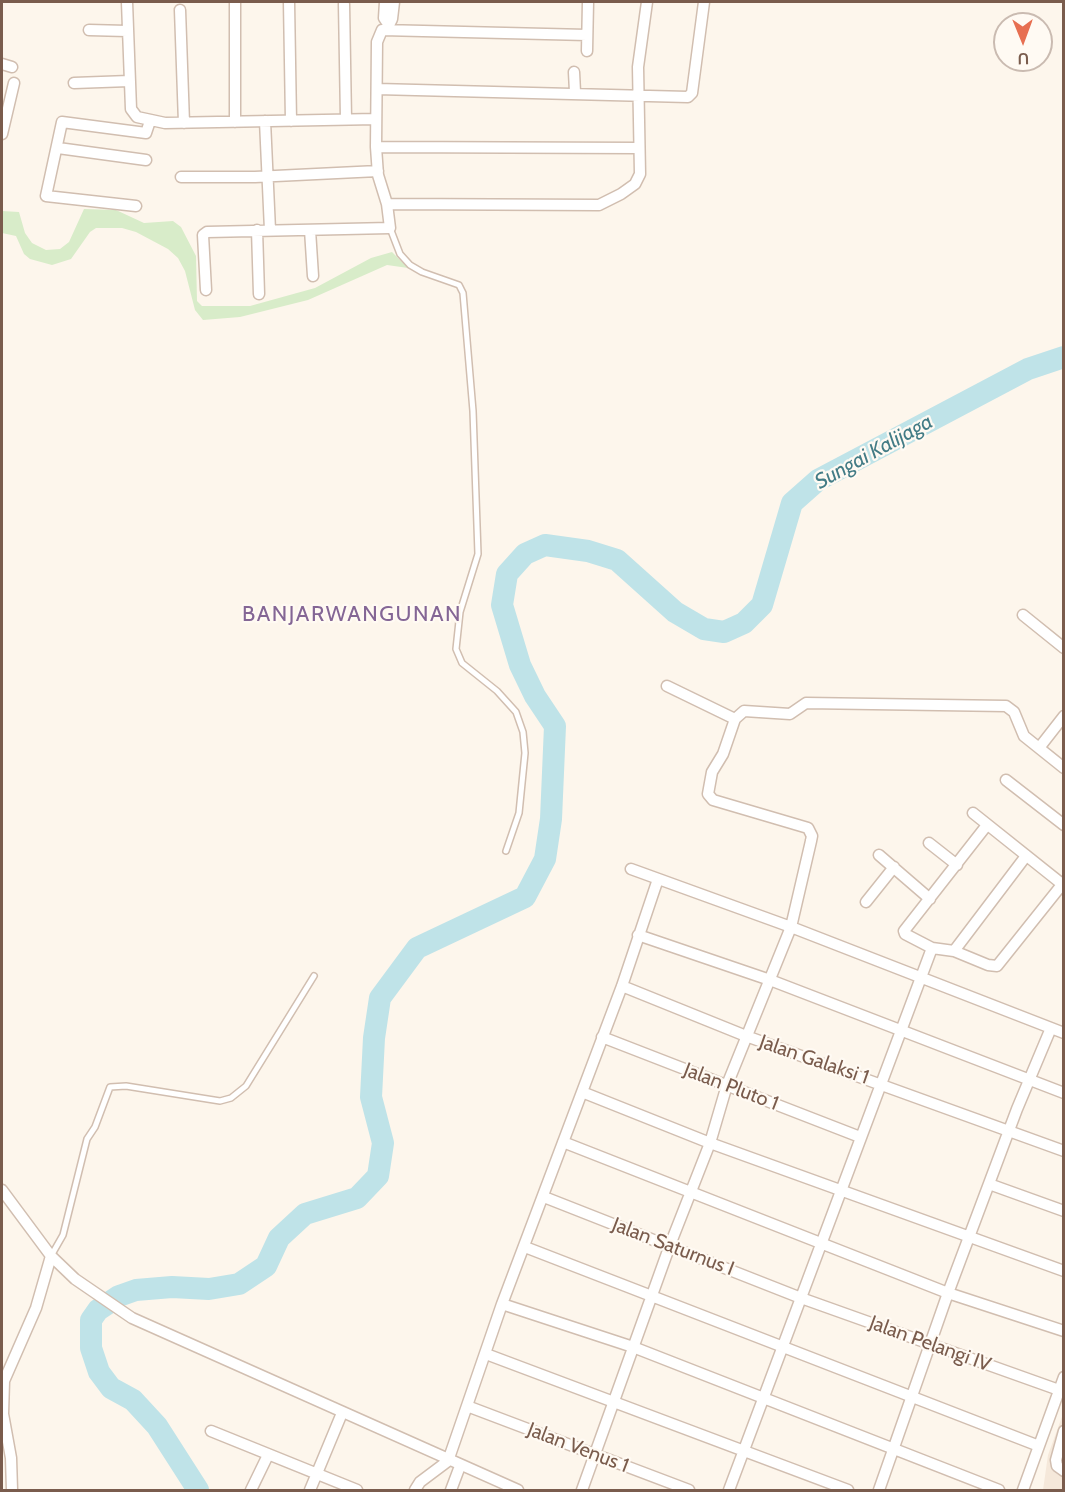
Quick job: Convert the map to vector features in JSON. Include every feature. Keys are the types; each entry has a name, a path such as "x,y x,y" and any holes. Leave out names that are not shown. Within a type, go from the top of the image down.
{"street":[{"path":"127,2 132,114 150,121 184,123 376,119"},
{"path":"235,2 235,122"},
{"path":"289,2 291,121"},
{"path":"385,2 384,18 388,27"},
{"path":"388,27 392,19 394,2"},
{"path":"586,51 588,2"},
{"path":"387,204 599,205 621,195 635,184 640,174 636,94 647,2"},
{"path":"377,89 576,92 688,97 692,93 704,2"},
{"path":"344,4 346,119"},
{"path":"180,10 184,123"},
{"path":"206,290 205,233 390,228 387,204 378,171 376,147 376,42 382,30 388,27 587,35"},
{"path":"89,30 127,31"},
{"path":"574,72 576,92"},
{"path":"74,83 129,81"},
{"path":"2,134 4,113 14,83"},
{"path":"136,206 46,196 62,122 146,133 150,121"},
{"path":"265,121 270,230"},
{"path":"376,147 639,148"},
{"path":"58,148 146,160"},
{"path":"181,177 378,171"},
{"path":"257,230 259,294"},
{"path":"310,230 313,276"},
{"path":"1023,615 1064,648"},
{"path":"667,686 735,719"},
{"path":"582,1491 593,1454 710,1143 746,1036 791,927 811,841 810,831 787,820 713,800 708,794 712,772 723,754 735,719 744,711 790,714 806,703 1006,706 1014,712 1024,736 1064,768"},
{"path":"1039,748 1064,716"},
{"path":"1006,780 1064,825"},
{"path":"973,813 1063,883 999,965 988,965 954,951 932,948 904,933 987,825"},
{"path":"929,843 957,865"},
{"path":"879,855 930,899"},
{"path":"954,951 1026,856"},
{"path":"866,902 894,867"},
{"path":"630,869 791,927 1064,1033"},
{"path":"415,1491 420,1482 448,1461 502,1304 622,986 658,879"},
{"path":"638,935 770,980 1030,1078 1064,1093"},
{"path":"729,1491 932,948"},
{"name":"Jalan Galaksi 1","path":"622,986 746,1036 882,1083 1064,1151"},
{"path":"879,1491 948,1293 1009,1130 1051,1028"},
{"name":"Jalan Pluto 1","path":"602,1037 860,1137"},
{"path":"582,1092 710,1143 1064,1271"},
{"path":"563,1142 948,1293 1064,1331"},
{"path":"989,1184 1064,1211"},
{"path":"2,1190 51,1256 75,1279 132,1318 515,1490"},
{"name":"Jalan Saturnus I","path":"544,1197 801,1298"},
{"path":"525,1247 1039,1446"},
{"path":"12,1491 11,1458 3,1414 4,1381 36,1308 51,1256"},
{"name":"Jalan Pelangi IV","path":"801,1298 1059,1390"},
{"path":"502,1304 633,1347 999,1491"},
{"path":"486,1354 848,1491"},
{"path":"1023,1491 1064,1377"},
{"name":"Jalan Venus 1","path":"467,1406 689,1491"},
{"path":"310,1491 342,1413"},
{"path":"211,1431 357,1491"},
{"path":"1064,1431 1056,1460 1057,1466 1064,1472"},
{"path":"251,1491 268,1455"},
{"path":"452,1491 459,1466"}],"lane":[{"path":"390,228 400,254 410,265 422,272 452,281 459,285 463,293 472,411 478,554 460,612 456,649 462,663 497,691 516,712 523,732 525,753 519,813 506,851"},
{"path":"51,1256 63,1235 87,1138 95,1127 110,1087 126,1086 220,1101 231,1098 246,1086 314,976"}],"shaded area":[{"path":"1063,1414 1063,1490 1043,1490 1048,1455"}],"green space":[{"path":"84,209 116,210 144,223 173,221 181,227 196,256 197,301 202,306 250,306 315,288 371,258 392,252 408,268 387,265 308,300 240,317 203,320 195,310 185,271 178,258 168,249 136,232 122,228 96,228 90,232 71,259 52,265 30,259 24,254 16,236 2,233 2,211 19,212 25,233 32,243 46,250 60,249 69,242"}],"waterway":[{"name":"Sungai Kalijaga","path":"198,1490 157,1426 133,1400 111,1388 99,1372 91,1348 91,1320 98,1310 119,1296 136,1290 172,1287 209,1289 239,1284 266,1266 279,1238 305,1214 357,1198 378,1176 383,1143 371,1097 374,1038 380,998 417,948 525,897 545,859 551,819 555,726 535,696 520,665 502,605 507,574 525,554 545,545 588,551 617,560 675,612 704,629 724,632 744,623 762,605 792,503 818,480 1028,369 1064,357"}],"district":[{"name":"BANJARWANGUNAN","path":"352,615"}]}
